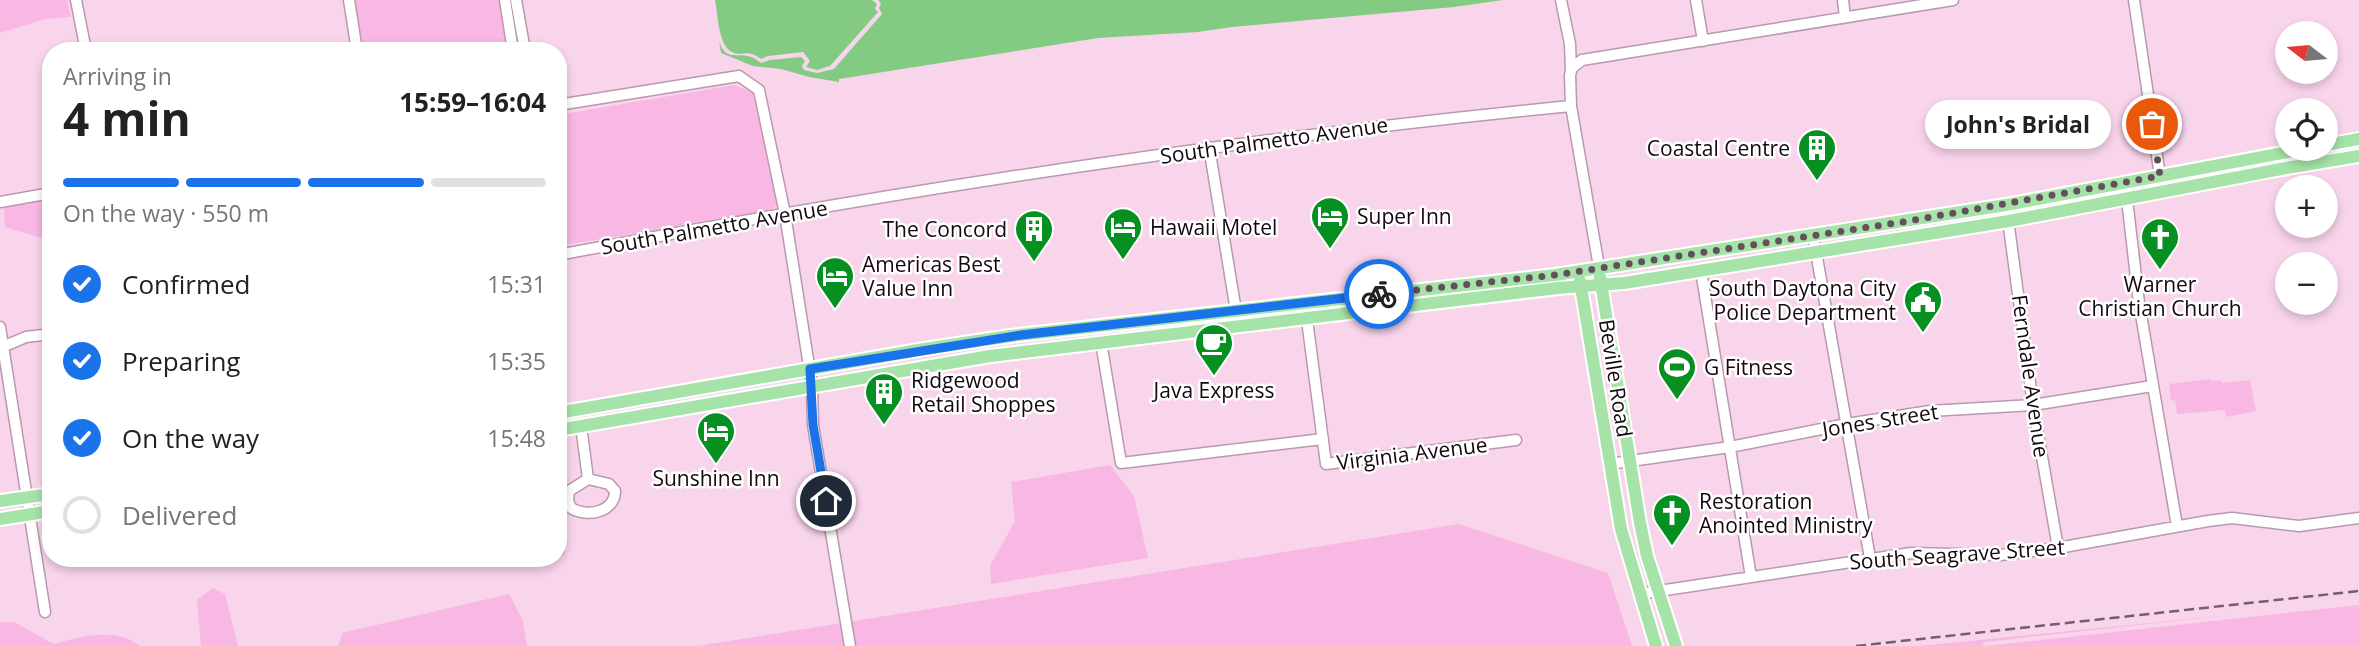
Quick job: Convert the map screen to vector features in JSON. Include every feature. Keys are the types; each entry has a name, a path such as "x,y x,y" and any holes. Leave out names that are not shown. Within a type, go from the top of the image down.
{"main road":[{"path":"2338,143 2359,139"},
{"path":"567,411 956,344 1578,271 2006,205 2275,154"},
{"path":"567,428 936,364 1700,271 2009,222 2231,178 2359,156"},
{"name":"Beville Road","path":"1599,267 1640,526 1676,646"},
{"name":"Beville Road","path":"1578,271 1621,529 1656,646"},
{"path":"1312,319 1345,306 1351,298"},
{"path":"1101,342 1109,333 1134,322"},
{"path":"0,501 42,495"},
{"path":"0,519 42,512"}],"street":[{"path":"76,0 84,42"},
{"path":"349,0 356,42"},
{"path":"505,0 512,42"},
{"path":"516,0 523,42"},
{"path":"1561,0 1570,44 1571,106"},
{"path":"1696,0 1703,41"},
{"path":"1843,0 1845,18"},
{"path":"1572,71 1581,60 1953,0"},
{"path":"2134,0 2160,176"},
{"path":"567,104 739,76 759,90 785,214 810,369 813,425 850,646"},
{"name":"South Palmetto Avenue","path":"567,253 785,214 1209,147 1395,123 1571,106"},
{"name":"Beville Road","path":"1571,106 1599,267"},
{"path":"1209,147 1236,310"},
{"path":"2229,163 2231,178"},
{"path":"2125,182 2139,303 2177,526"},
{"path":"0,202 42,195"},
{"name":"Ferndale Avenue","path":"2006,205 2033,405 2058,548"},
{"path":"1813,235 1870,558"},
{"path":"1700,271 1751,577"},
{"path":"1312,319 1323,439"},
{"path":"0,327 45,612"},
{"path":"2,347 26,337 42,335"},
{"name":"Virginia Avenue","path":"1101,342 1121,463 1323,439 1326,464 1516,440"},
{"name":"Jones Street","path":"1609,464 1730,447 1930,411 2033,405 2152,386"},
{"path":"581,426 588,479"},
{"path":"588,479 609,484 615,491 615,500 609,507 586,514 571,508 568,501 569,491 588,479"},
{"name":"South Seagrave Street","path":"1639,594 1911,553 2000,555 2058,548 2232,518 2299,526 2359,517"}],"shaded area":[{"path":"0,0 67,0 71,17 45,19 0,33"},
{"path":"354,0 500,0 507,42 361,42"},
{"path":"715,0 872,0 877,4 875,9 878,12 830,66 817,70 806,67 810,61 803,52 761,59 752,54 738,54 729,50 722,38"},
{"path":"878,0 1503,0 1198,32 1098,38 839,79 839,82 781,69 753,66 721,53 719,40 721,47 728,54 751,57 761,63 801,57 805,61 802,66 804,70 817,73 834,69 882,14"},
{"path":"734,85 753,93 779,206 756,214 567,245 567,113"},
{"path":"42,200 42,238 5,227 4,206"},
{"path":"2221,380 2222,383 2250,380 2256,411 2227,417 2224,410 2177,414 2175,400 2171,401 2169,384"},
{"path":"1110,465 1134,496 1148,558 991,584 990,566 1015,521 1011,482"},
{"path":"1459,524 1608,573 1632,646 698,646"},
{"path":"213,588 225,594 238,646 201,646 197,600"},
{"path":"509,594 523,621 527,646 338,646 342,633"},
{"path":"2359,605 2359,646 1986,646"},
{"path":"2249,613 1985,642 1982,646 1919,646"},
{"path":"0,622 14,622 54,644 87,636 110,635 131,640 140,646 0,646"}],"railway":[{"path":"1856,646 2359,591"}],"way so far":[{"path":"1379,294 1555,275 1909,221 2160,176 2152,124"}],"place":[{"name":"John's Bridal","path":"2152,124"},
{"name":"Coastal Centre","path":"1817,182"},
{"name":"Super Inn","path":"1330,250"},
{"name":"Hawaii Motel","path":"1123,261"},
{"name":"The Concord","path":"1034,263"},
{"name":"Warner Christian Church","path":"2160,271"},
{"name":"Americas Best Value Inn","path":"835,310"},
{"name":"South Daytona City Police Department","path":"1923,334"},
{"name":"Java Express","path":"1214,377"},
{"name":"G Fitness","path":"1677,401"},
{"name":"Ridgewood Retail Shoppes","path":"884,426"},
{"name":"Sunshine Inn","path":"716,465"},
{"name":"Restoration Anointed Ministry","path":"1672,547"}],"route":[{"path":"826,501 813,425 810,369 1021,335 1379,294"}]}
